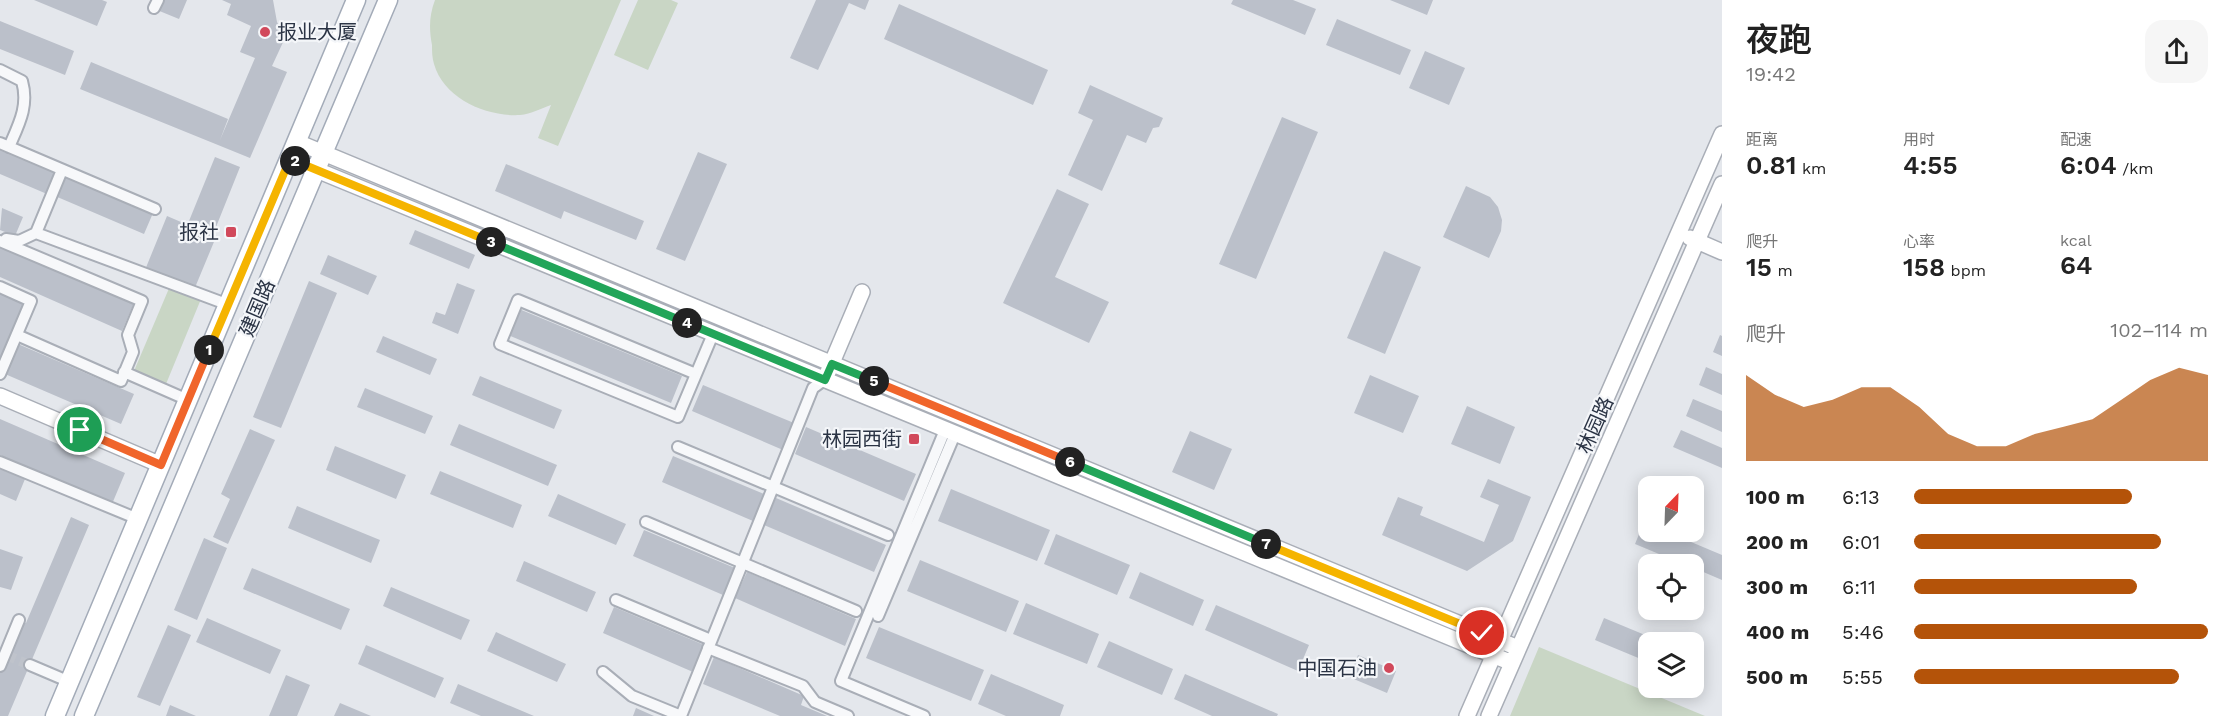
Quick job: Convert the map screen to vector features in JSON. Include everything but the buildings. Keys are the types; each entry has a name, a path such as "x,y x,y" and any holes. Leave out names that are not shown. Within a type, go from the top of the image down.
{"main road":[{"name":"建国路","path":"55,716 356,0"},
{"name":"建国路","path":"84,716 388,0"},
{"name":"林园路","path":"1467,716 1722,134"},
{"path":"294,151 713,334 1512,663"},
{"path":"318,161 832,364 1518,648"},
{"name":"林园路","path":"1489,716 1722,184"},
{"path":"1679,233 1722,252"},
{"path":"825,380 862,292"},
{"path":"0,396 186,476"}],"street":[{"path":"0,70 22,81 26,93 24,112 5,145 155,209"},
{"path":"0,239 19,241 36,233 62,170"},
{"path":"36,233 229,304"},
{"path":"0,239 142,301 128,335 132,352 121,381 16,335"},
{"path":"0,287 32,301 0,374"},
{"path":"696,374 518,300 500,344 678,417 713,334"},
{"path":"124,372 188,400"},
{"path":"603,672 632,696 681,716 813,388 825,380"},
{"path":"878,616 950,432"},
{"path":"924,716 841,681 950,432"},
{"path":"678,447 888,535"},
{"path":"0,462 138,519"},
{"path":"646,522 856,611"},
{"path":"616,600 803,686 815,702 848,716"},
{"path":"0,666 19,620"},
{"path":"30,665 70,682"}],"green space":[{"path":"435,0 621,0 558,146 538,138 551,105 520,115 494,113 468,103 447,87 439,76 432,57 430,22"},
{"path":"638,0 671,0 678,3 648,70 614,55"},
{"path":"170,286 201,299 166,384 134,371"},
{"path":"1539,647 1638,688 1638,698 1662,698 1705,716 1510,716"}],"tunnel":[{"path":"6,655 30,665"}],"place":[{"name":"报业大厦","path":"265,32"},
{"name":"报社","path":"231,232"},
{"name":"林园西街","path":"914,439"},
{"name":"中国石油","path":"1389,668"}],"route":[{"path":"80,430 161,465 290,159 825,380 832,364 1482,633"}]}
